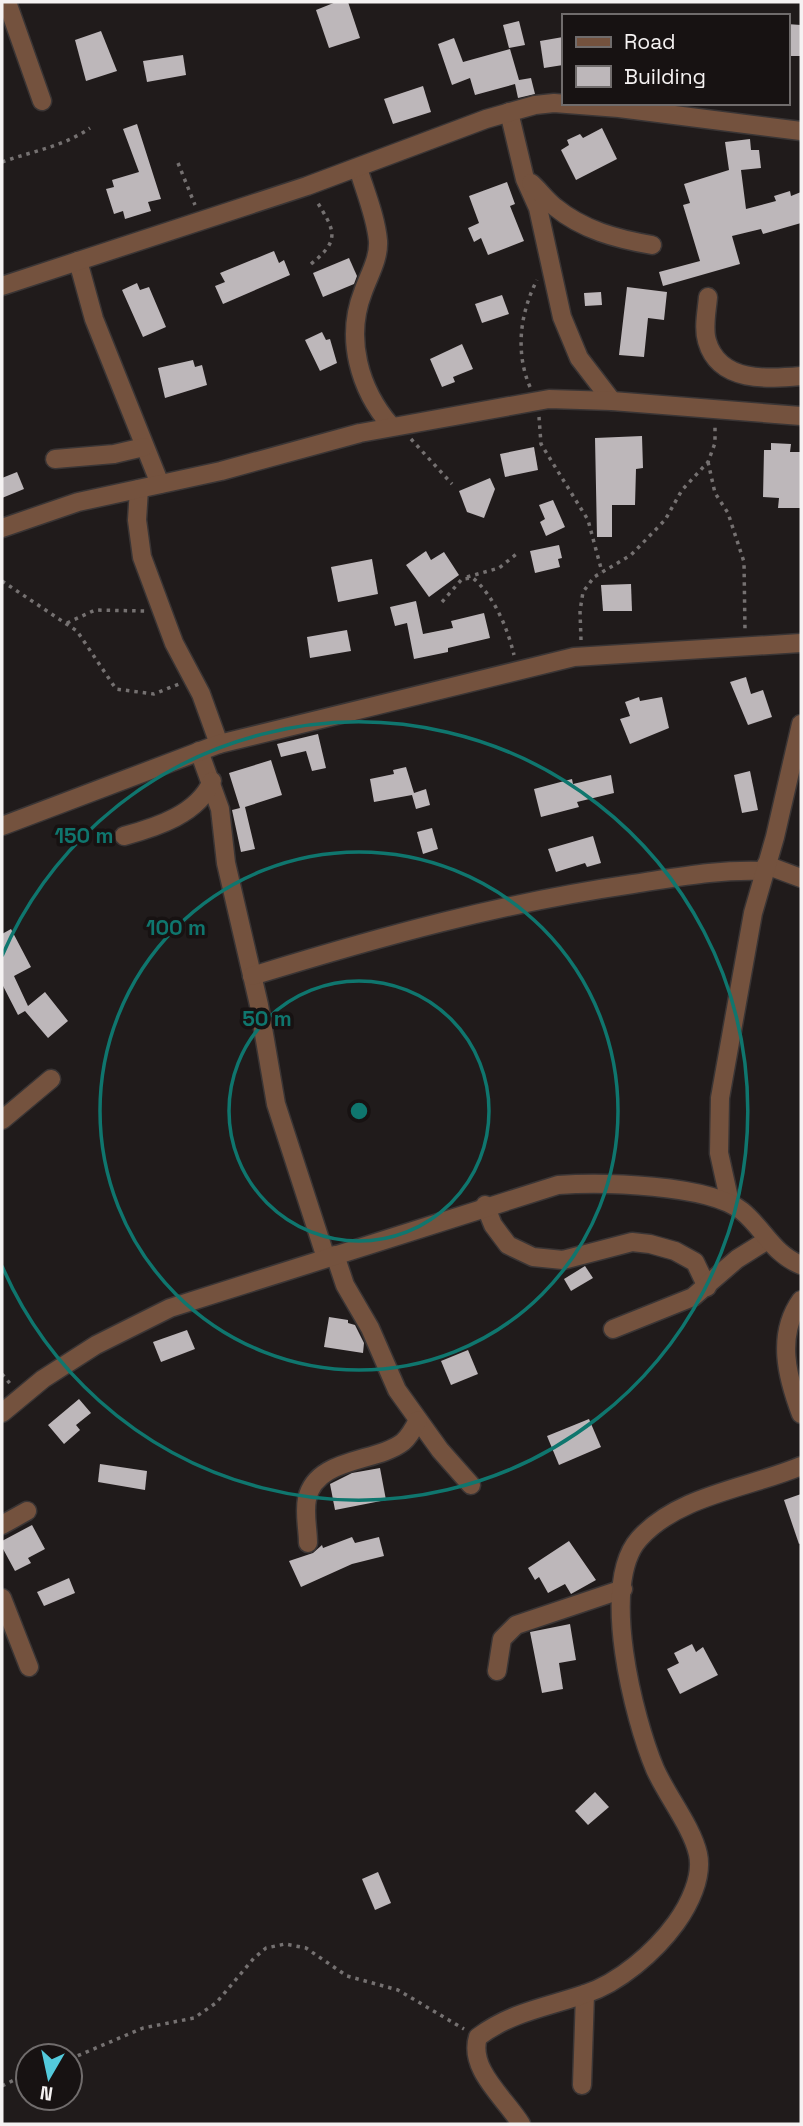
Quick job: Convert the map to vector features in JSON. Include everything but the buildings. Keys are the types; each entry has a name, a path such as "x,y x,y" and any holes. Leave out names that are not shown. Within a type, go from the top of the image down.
{"street":[{"path":"8,2 42,101"},
{"path":"2,286 307,186 509,112 562,104"},
{"path":"580,105 801,131"},
{"path":"509,112 525,179 538,208 562,317 579,358 612,401"},
{"path":"359,168 378,241 375,265 356,312 353,330 367,392 395,426"},
{"path":"525,179 552,205 575,221 611,237 652,245"},
{"path":"78,261 94,319 160,484"},
{"path":"708,297 707,342 725,365 743,376 757,379 801,376"},
{"path":"2,528 78,502 395,426 539,401 612,401 801,416"},
{"path":"55,459 114,454 145,447"},
{"path":"139,489 138,535 162,614 193,677 219,744"},
{"path":"2,826 219,744 582,656 801,643"},
{"path":"730,1203 719,1153 720,1098 752,913 766,868 801,724"},
{"path":"199,751 220,809 220,827 235,911 252,976 276,1104 331,1257 370,1328 397,1390 471,1485"},
{"path":"124,836 161,824 205,798 212,782"},
{"path":"252,976 464,914 677,875 726,869 766,868 801,878"},
{"path":"2,1120 51,1079"},
{"path":"2,1413 43,1379 96,1345 170,1308 485,1205 558,1185 589,1182 663,1188 730,1203 744,1213 778,1252 801,1265"},
{"path":"485,1205 493,1225 508,1245 533,1257 563,1260 632,1242 650,1244 675,1251 695,1262 707,1287"},
{"path":"613,1329 671,1308 707,1287 737,1259 766,1241"},
{"path":"801,1300 788,1334 785,1357 789,1381 801,1414"},
{"path":"308,1543 306,1500 317,1482 335,1468 401,1444 418,1420"},
{"path":"521,2124 483,2072 475,2054 478,2036 492,2026 535,2007 585,1994 617,1979 657,1944 676,1923 698,1877 698,1854 670,1801 643,1735 623,1657 623,1589 626,1560 638,1540 689,1505 801,1466"},
{"path":"2,1525 27,1511"},
{"path":"497,1671 502,1639 516,1625 623,1589"},
{"path":"2,1598 29,1667"},
{"path":"582,2085 585,1994"}],"path":[{"path":"2,162 44,152 90,128"},
{"path":"178,163 201,220"},
{"path":"307,186 332,226 333,236 324,254 311,264"},
{"path":"550,261 536,283 520,333 527,380 539,401 538,429 541,444 588,520 602,573"},
{"path":"582,656 580,611 583,592 594,577 631,555 650,538 665,520 682,490 708,462 715,443 714,410"},
{"path":"395,426 452,484"},
{"path":"708,462 715,493 728,513 744,562 745,648"},
{"path":"442,602 462,579 499,568 519,552"},
{"path":"462,579 473,578 483,586 504,625 518,671"},
{"path":"2,581 67,623 92,651 116,689 154,694 193,677"},
{"path":"67,623 95,610 114,608 162,614"},
{"path":"84,2053 143,2028 194,2018 205,2012 229,1990 254,1958 267,1948 285,1944 306,1948 347,1976 398,1990 478,2036"}]}
